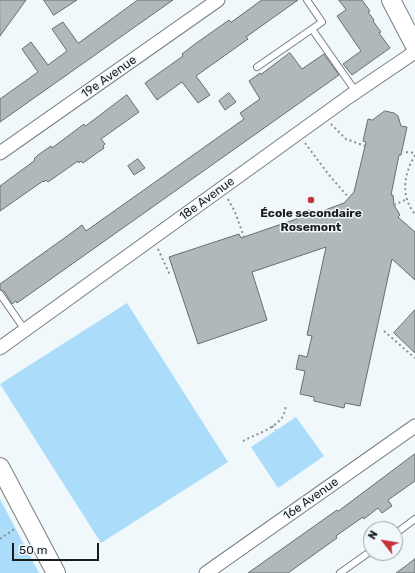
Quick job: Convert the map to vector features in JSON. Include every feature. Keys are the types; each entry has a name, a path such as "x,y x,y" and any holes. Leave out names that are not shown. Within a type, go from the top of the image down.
{"street":[{"name":"19e Avenue","path":"0,153 218,0"},
{"path":"391,0 415,46"},
{"name":"18e Avenue","path":"0,348 356,92 415,52"},
{"name":"16e Avenue","path":"206,573 415,426"},
{"path":"0,467 56,573"}],"lane":[{"path":"257,67 322,22 307,0"},
{"path":"312,29 356,92"},
{"path":"0,294 25,330"},
{"path":"403,528 415,519"},
{"path":"340,573 363,557"}],"path":[{"path":"331,124 346,138 365,146"},
{"path":"304,142 349,198"},
{"path":"406,152 415,154 409,166 406,177 405,193 406,200 415,214"},
{"path":"226,198 235,212 244,237"},
{"path":"394,205 406,200"},
{"path":"157,247 170,275"},
{"path":"384,331 415,358"},
{"path":"243,442 280,420 284,416 286,405"},
{"path":"272,426 276,430"},
{"path":"0,538 17,528"}],"shaded area":[{"path":"127,303 228,462 101,543 0,384"},
{"path":"296,417 324,456 278,488 251,447"},
{"path":"0,499 39,573 0,573"}],"building":[{"path":"0,0 26,0 0,36"},
{"path":"44,0 77,0 54,15"},
{"path":"138,0 173,0 0,122 0,99 38,72 22,49 31,42 48,65 67,51 52,29 63,22 78,43"},
{"path":"262,0 298,0 246,37 248,39 196,76 210,95 198,103 182,82 157,100 145,83 183,56 182,54 195,44 229,20 231,22"},
{"path":"339,0 362,0 370,11 368,12 374,20 373,21 381,32 379,33 390,48 352,75 343,64 361,51 337,16 346,10"},
{"path":"290,53 302,69 324,54 339,75 17,303 16,301 12,304 4,291 0,290 0,284 82,225 86,231 244,119 240,113 260,99 249,81"},
{"path":"229,93 236,102 225,110 219,101"},
{"path":"127,95 139,112 101,139 105,144 103,146 104,148 83,163 81,161 79,163 78,161 48,182 46,180 44,182 43,181 0,211 0,186 35,160 34,159 38,155 51,146 52,148 84,124 85,126"},
{"path":"385,111 394,113 398,116 401,126 407,127 401,155 399,155 391,195 393,195 394,205 400,215 398,217 415,232 415,280 392,259 360,406 345,403 344,408 314,401 314,397 300,394 305,371 296,369 299,355 307,357 312,336 307,335 326,247 252,272 267,320 198,344 169,257 239,234 241,238 302,217 305,211 309,210 317,213 344,203 354,192 366,142 363,141 368,119 372,120"},
{"path":"138,159 145,168 134,175 128,166"},
{"path":"415,310 415,353 394,333"},
{"path":"415,454 415,481 388,500 392,506 382,513 378,508 364,519 363,517 336,536 337,538 288,573 248,573 337,510 338,511"},
{"path":"415,559 415,573 396,573 407,565"}],"place":[{"name":"École secondaire Rosemont","path":"311,200"}]}
